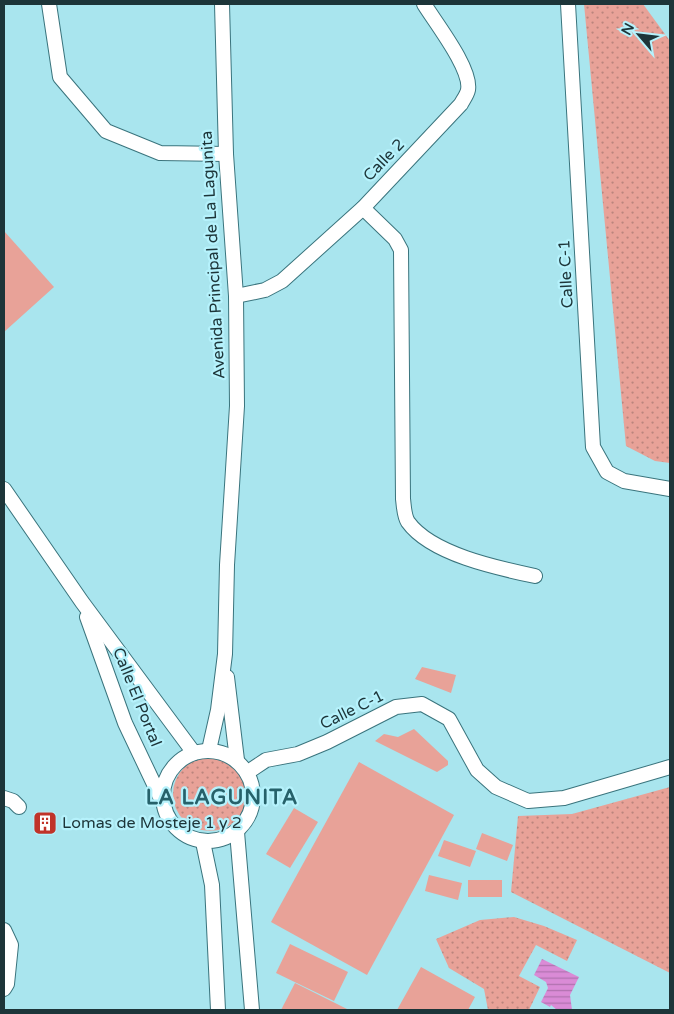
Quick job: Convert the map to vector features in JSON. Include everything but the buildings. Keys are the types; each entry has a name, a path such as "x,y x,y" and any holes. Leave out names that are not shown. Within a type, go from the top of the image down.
{"street":[{"path":"49,4 60,77 106,131 160,153 226,154"},
{"name":"Avenida Principal de La Lagunita","path":"209,750 218,710 224,654 227,565 237,406 236,296 226,154 222,4"},
{"name":"Calle 2","path":"236,296 265,290 282,281 363,208 461,104 468,90 468,80 462,64 424,4"},
{"name":"Calle C-1","path":"568,4 593,447 606,472 624,482 670,489"},
{"path":"363,208 396,239 401,250 403,499 406,520 425,540 490,566 535,576"},
{"name":"Calle El Portal","path":"4,488 82,602 194,753"},
{"name":"Calle El Portal","path":"82,602 125,722 163,802"},
{"name":"Avenida Principal de La Lagunita","path":"224,654 237,760"},
{"name":"Calle C-1","path":"248,772 266,760 298,754 327,742 396,707 422,704 448,720 476,770 496,788 528,801 564,798 670,767"},
{"path":"209,750 224,753 237,760 248,772 254,793 250,815 237,832 203,842 189,838 177,830 168,818 163,802 165,782 176,764 194,753 209,750"},
{"path":"4,798 13,801 19,807"},
{"path":"237,832 252,1010"},
{"path":"203,842 212,886 218,1010"},
{"path":"4,930 11,944 4,989"}],"shaded area":[{"path":"584,4 643,4 670,41 670,463 655,461 626,446"},
{"path":"4,231 54,287 4,332"},
{"path":"422,667 456,675 451,693 415,679"},
{"path":"414,729 448,761 448,765 437,772 375,741 384,734 398,737"},
{"path":"210,757 231,763 241,773 247,794 241,815 231,825 210,831 189,825 179,815 173,794 179,773 189,763"},
{"path":"359,762 454,815 367,975 271,922"},
{"path":"670,787 670,973 511,892 518,816 572,814"},
{"path":"294,808 318,822 290,868 266,854"},
{"path":"482,833 513,845 507,861 476,849"},
{"path":"444,840 476,851 470,867 438,856"},
{"path":"429,875 462,883 458,900 425,891"},
{"path":"468,880 502,880 502,897 468,897"},
{"path":"514,917 544,926 577,940 567,961 536,945 519,976 540,987 529,1010 488,1010 484,989 449,968 436,939 480,920"},
{"path":"290,944 348,972 334,1001 276,973"},
{"path":"542,959 579,977 570,995 572,1010 557,1010 551,1005 550,1007 541,1002 548,988 546,982 534,975"},
{"path":"421,967 475,997 468,1010 397,1010"},
{"path":"295,983 349,1010 281,1010"}],"place":[{"name":"Lomas de Mosteje 1 y 2","path":"45,823"}],"district":[{"name":"LA LAGUNITA","path":"222,797"}]}
